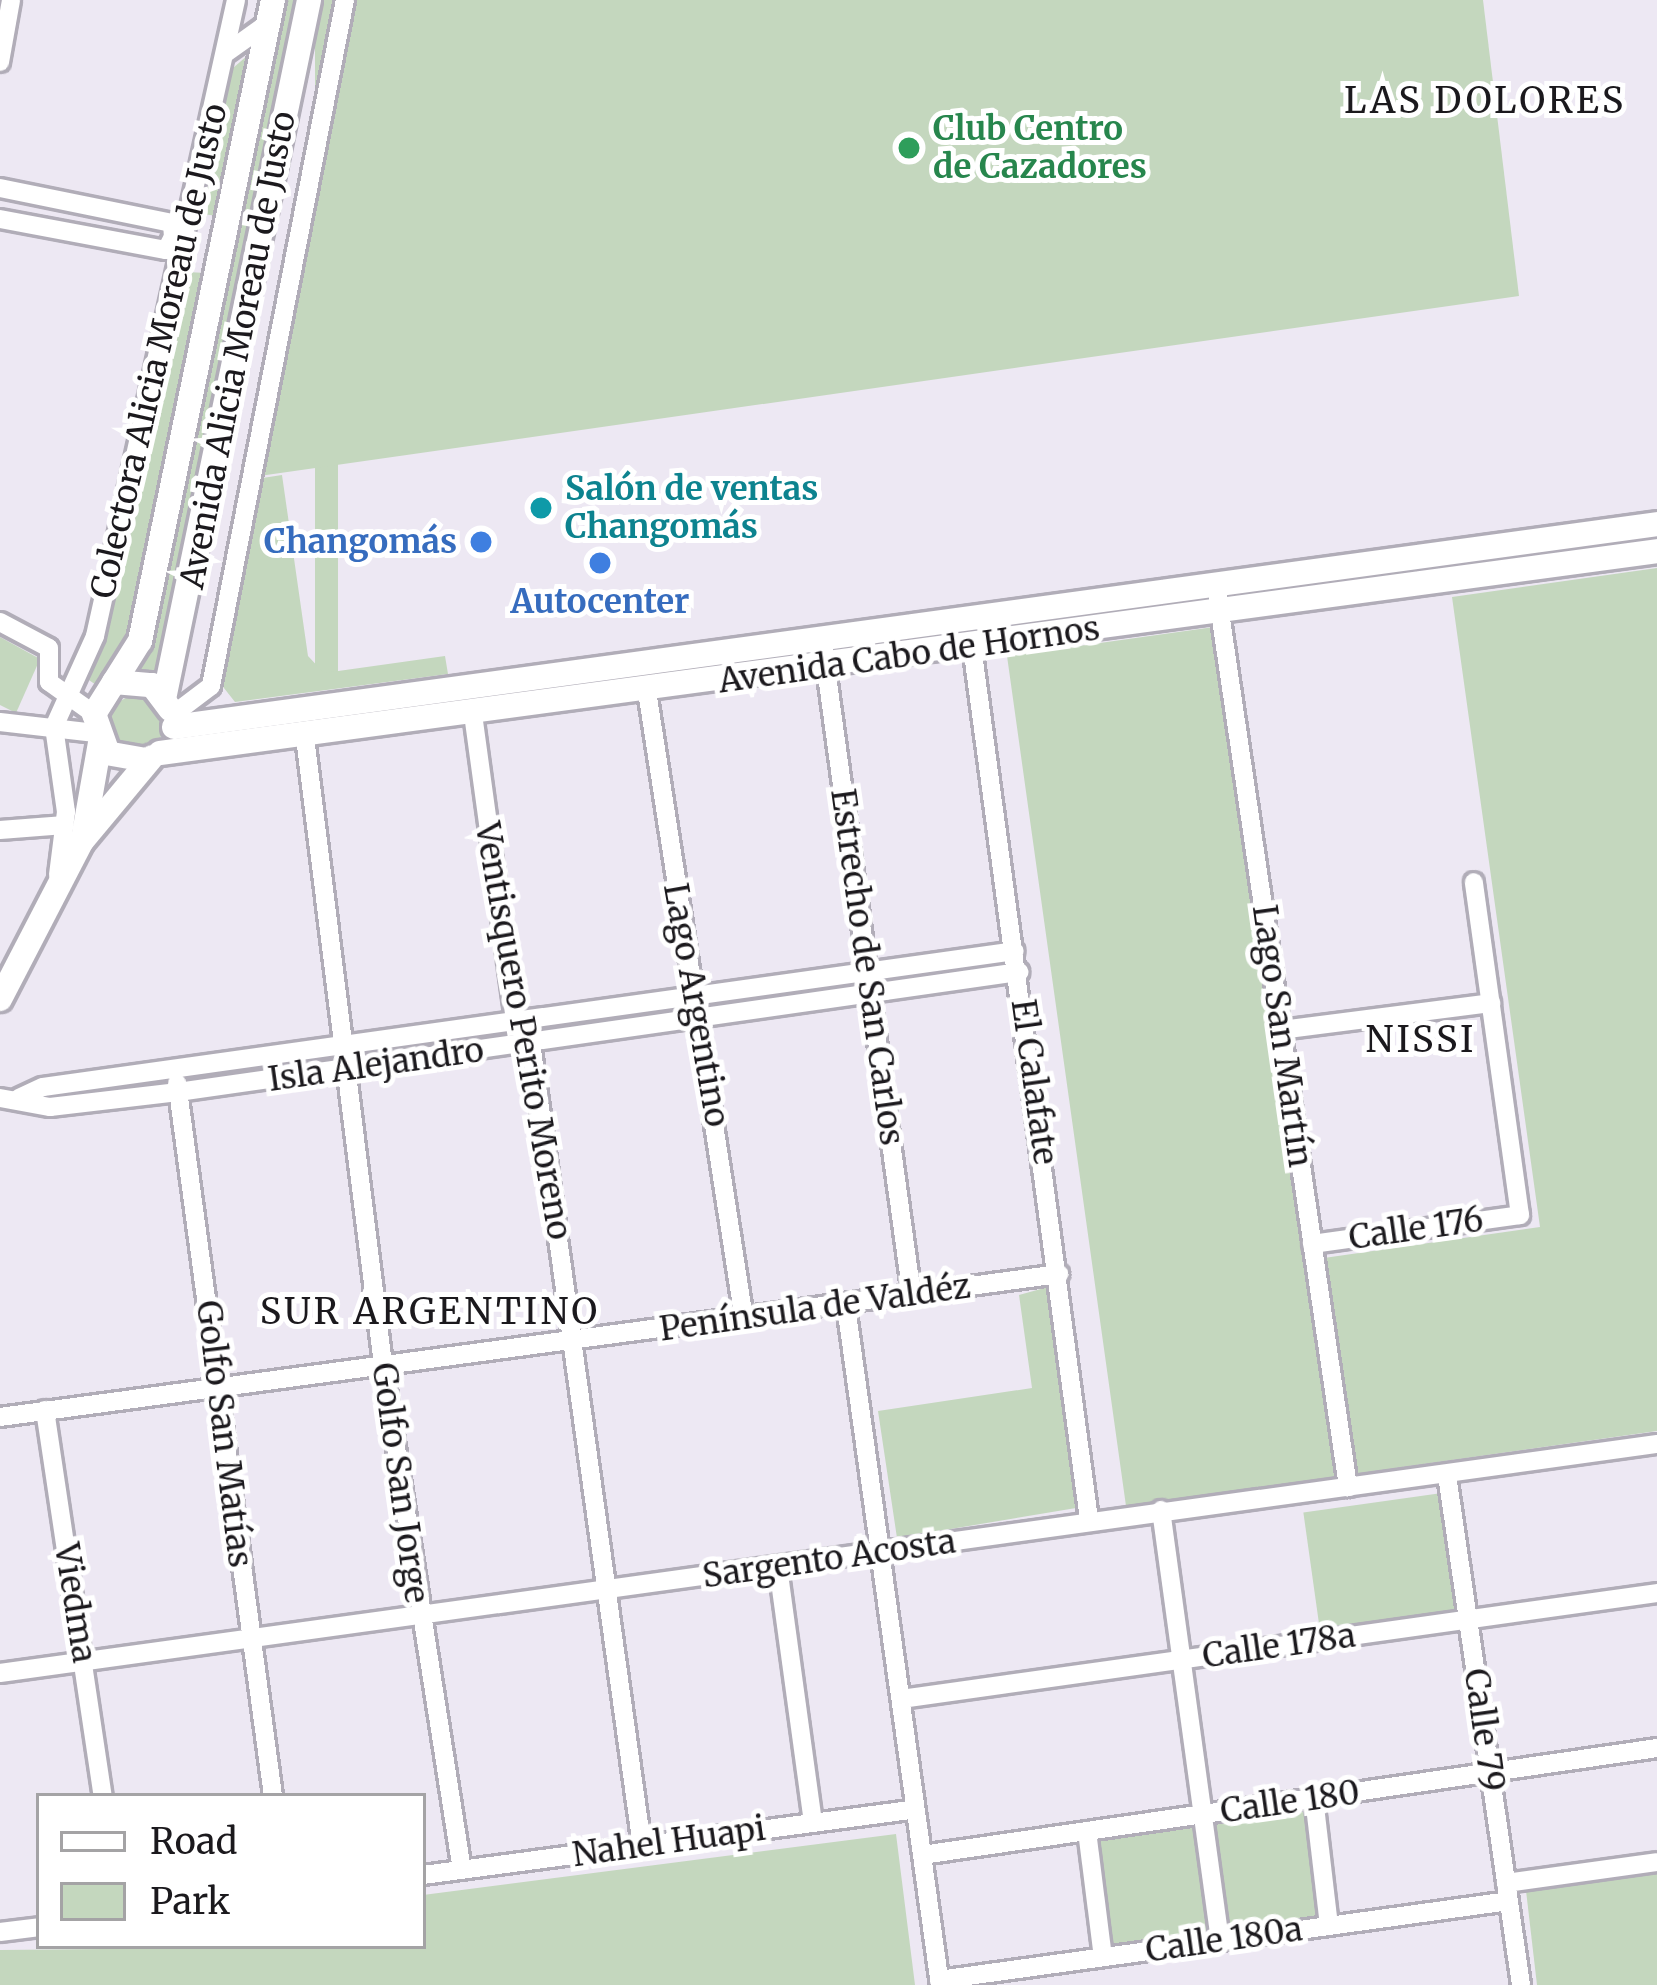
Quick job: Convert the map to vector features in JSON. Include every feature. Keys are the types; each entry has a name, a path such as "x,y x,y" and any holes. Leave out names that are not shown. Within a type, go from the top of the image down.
{"main road":[{"name":"Avenida Alicia Moreau de Justo","path":"74,833 153,756 171,714 309,0"},
{"name":"Avenida Alicia Moreau de Justo","path":"0,999 52,900 74,833 96,730 114,682 140,641 270,11"},
{"name":"Avenida Cabo de Hornos","path":"171,714 822,639 1657,524"},
{"name":"Avenida Cabo de Hornos","path":"153,756 1657,551"},
{"path":"114,682 152,685 171,714"},
{"path":"96,730 120,759 153,756"}],"street":[{"path":"0,62 11,0"},
{"name":"Colectora Alicia Moreau de Justo","path":"54,727 95,635 179,238 236,0"},
{"path":"171,714 211,686 345,0"},
{"path":"226,53 270,11"},
{"path":"0,188 172,223 179,238"},
{"path":"0,219 166,250 179,238"},
{"path":"179,238 221,246"},
{"name":"Lago San Martín","path":"1216,585 1348,1487"},
{"path":"0,622 49,648 49,682 96,730"},
{"name":"Estrecho de San Carlos","path":"822,639 912,1296"},
{"name":"El Calafate","path":"972,646 1089,1519"},
{"name":"Lago Argentino","path":"647,691 692,999 702,1019 744,1319"},
{"name":"Ventisquero Perito Moreno","path":"472,715 515,1022 531,1043 642,1846"},
{"path":"0,722 96,730"},
{"path":"0,830 74,833 54,727"},
{"name":"Golfo San Jorge","path":"305,737 383,1364 418,1616 462,1870"},
{"path":"1281,1030 1491,1004 1474,882"},
{"name":"Isla Alejandro","path":"9,1098 43,1088 344,1070 702,1019 1015,951"},
{"name":"Isla Alejandro","path":"177,1082 341,1049 515,1022 692,999 1018,972"},
{"name":"Calle 176","path":"1312,1244 1520,1215 1491,1004"},
{"name":"Golfo San Matías","path":"177,1082 273,1793"},
{"name":"Península de Valdéz","path":"0,1417 1059,1274"},
{"path":"846,1306 940,1983"},
{"name":"Viedma","path":"45,1410 103,1793"},
{"name":"Sargento Acosta","path":"0,1673 1657,1444"},
{"name":"Calle 79","path":"1448,1475 1521,1985"},
{"path":"1161,1510 1220,1940"},
{"path":"778,1568 813,1823"},
{"name":"Calle 178a","path":"901,1699 1657,1593"},
{"name":"Calle 180","path":"922,1855 1657,1748"},
{"path":"1314,1798 1329,1925"},
{"name":"Nahel Huapi","path":"426,1875 916,1809"},
{"path":"1087,1831 1103,1957"},
{"name":"Calle 180a","path":"940,1983 1329,1925 1657,1862"},
{"path":"0,1932 36,1927"}],"green space":[{"path":"280,0 302,0 160,674 131,672"},
{"path":"315,0 338,0 338,680 315,680"},
{"name":"Club Centro de Cazadores","path":"345,0 1483,0 1519,296 252,477"},
{"path":"255,49 218,216 202,214 233,68"},
{"path":"187,272 206,273 132,628 99,687 86,678 109,626"},
{"path":"282,475 308,656 324,673 445,656 448,674 235,702 220,683 256,479"},
{"path":"1657,568 1657,1431 1126,1506 1007,656 1214,627 1303,1261 1540,1227 1452,597"},
{"path":"0,637 40,659 16,713 0,705"},
{"path":"136,696 156,704 164,724 156,744 136,752 116,744 108,724 116,704"},
{"path":"1048,1287 1082,1507 897,1538 878,1411 1032,1388 1019,1295"},
{"path":"1442,1493 1459,1611 1320,1630 1303,1512"},
{"path":"1307,1811 1322,1916 1227,1929 1212,1824"},
{"path":"1193,1826 1208,1931 1112,1944 1097,1839"},
{"path":"896,1834 915,1985 0,1985 0,1950 426,1949 426,1895"},
{"path":"1657,1865 1657,1985 1537,1985 1525,1882"}],"place":[{"name":"Club Centro de Cazadores","path":"909,148"},
{"name":"Salón de ventas Changomás","path":"541,508"},
{"name":"Changomás","path":"481,542"},
{"name":"Autocenter","path":"600,563"}],"district":[{"name":"LAS DOLORES","path":"1485,101"},
{"name":"NISSI","path":"1421,1040"},
{"name":"SUR ARGENTINO","path":"430,1312"}]}
